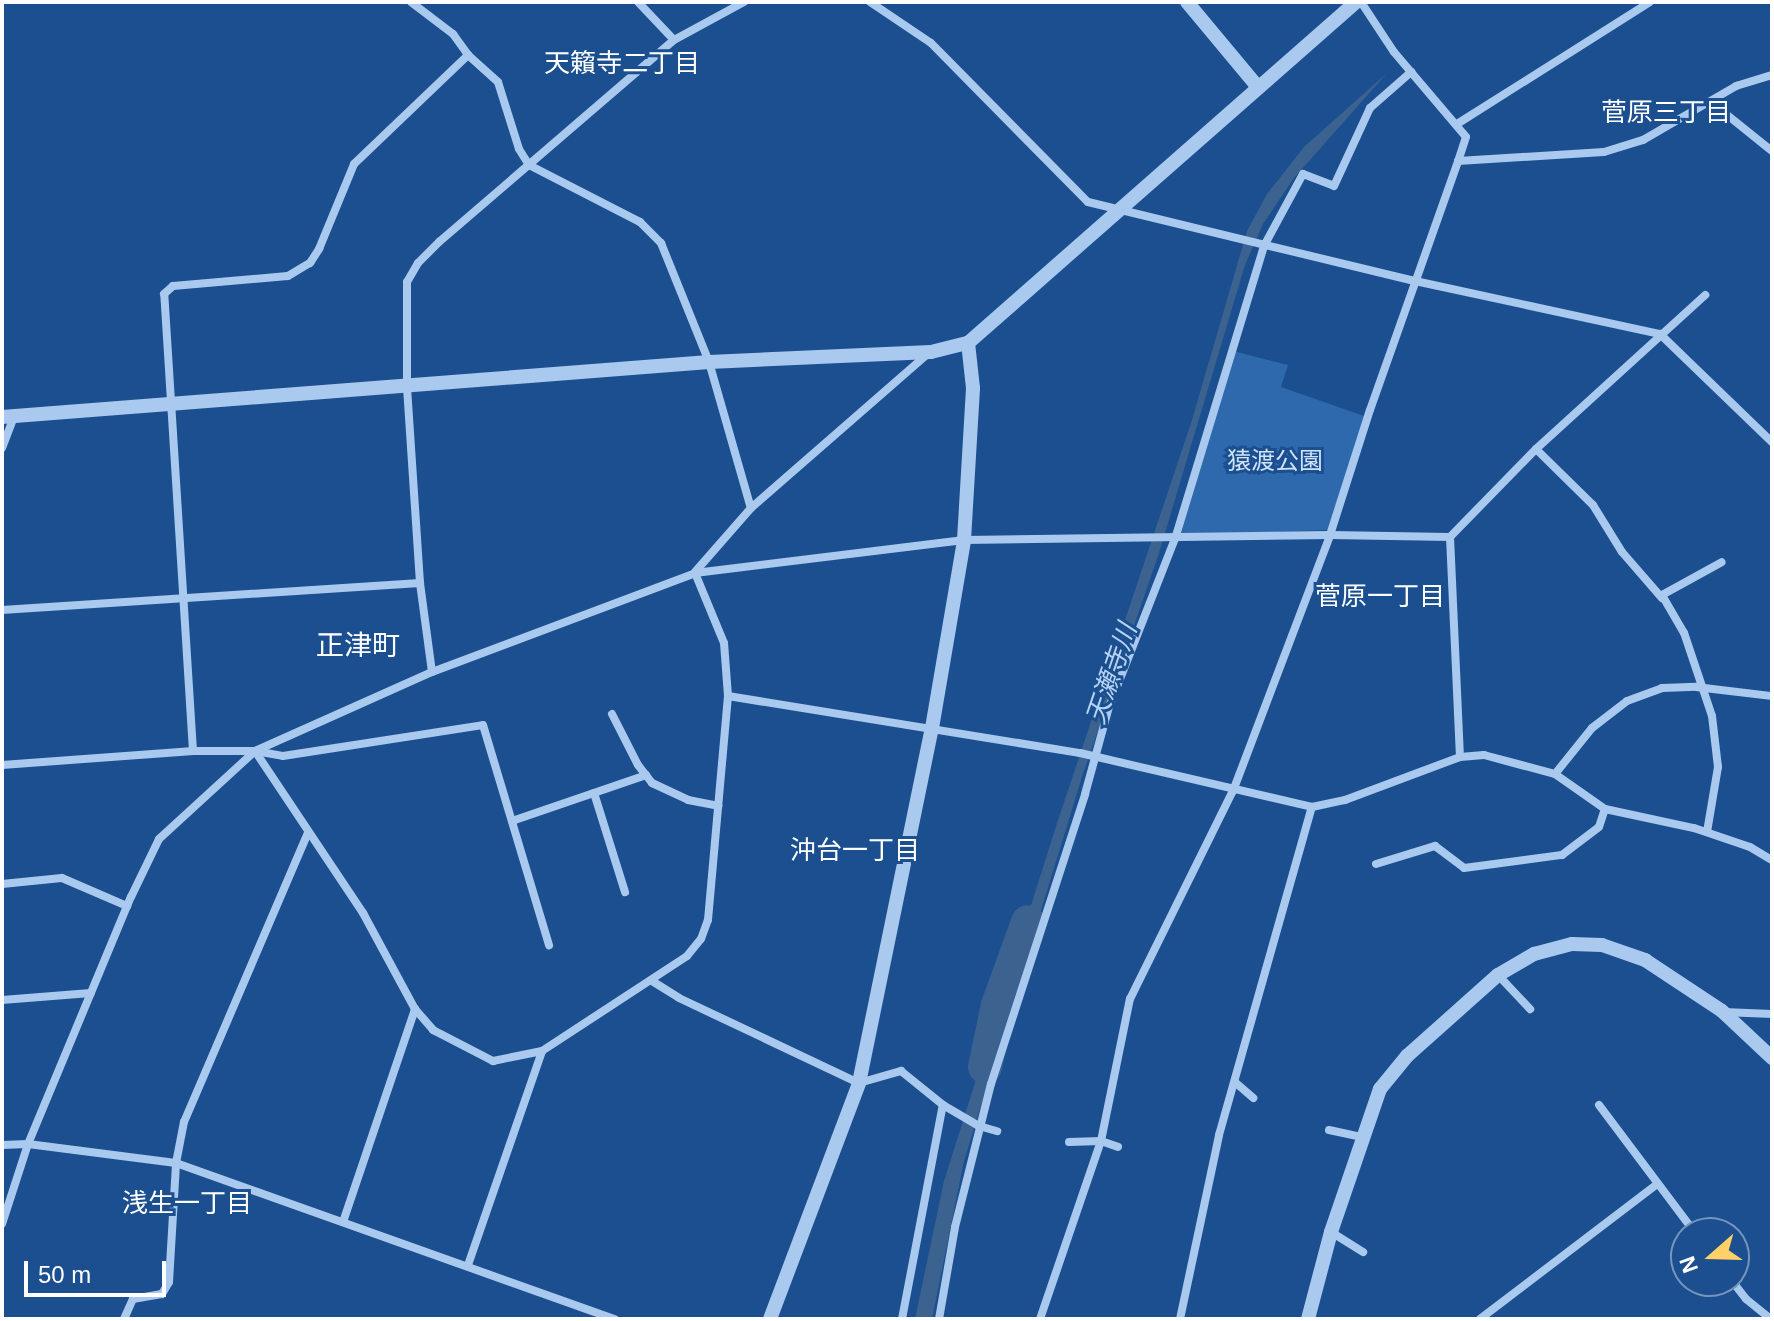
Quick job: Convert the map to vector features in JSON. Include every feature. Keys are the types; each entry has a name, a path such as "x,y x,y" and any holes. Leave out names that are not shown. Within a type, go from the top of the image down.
{"street":[{"path":"411,2 453,34 468,55 498,82 519,149 529,165 640,222 661,243 709,362 751,508"},
{"path":"638,2 674,40"},
{"path":"432,672 420,583 407,386 407,282 418,263 439,242 674,40 744,2"},
{"path":"870,2 931,43 1088,202 1262,246 1660,334 1772,442"},
{"path":"1187,2 1257,86"},
{"path":"2,448 8,417 709,362 931,352 968,343 1257,86 1358,2 1466,137 1330,535 1233,791 1130,999 1101,1141 1040,1319"},
{"path":"1457,124 1650,2"},
{"path":"193,751 164,294 173,286 288,276 310,263 319,249 354,164 468,55"},
{"path":"939,1319 955,1227 979,1126 1085,794 1093,756 1173,539 1262,246 1303,174 1334,186 1370,108 1411,72"},
{"path":"1458,161 1604,152 1643,140 1736,86 1772,75"},
{"path":"1711,102 1772,151"},
{"path":"2,1224 28,1144 127,906 159,839 255,751 432,672 695,573 964,540 1330,535 1450,537 1536,449 1705,295"},
{"path":"770,1319 859,1083 932,728 964,540 973,388 968,343"},
{"path":"695,573 751,508 931,352"},
{"path":"1536,449 1593,505 1622,552 1666,601"},
{"path":"1450,537 1460,757"},
{"path":"1707,832 1718,767 1705,688 1684,633 1662,595 1722,562"},
{"path":"255,751 363,913 415,1009 433,1030 493,1061 542,1051 687,956 701,939 708,920 728,696 724,643 695,573"},
{"path":"2,610 185,595 420,583"},
{"path":"1555,774 1592,728 1627,701 1662,688 1705,688 1772,696"},
{"path":"728,696 1080,753 1312,807 1345,800 1460,757 1484,755 1555,774 1605,809 1707,832 1750,847 1772,860"},
{"path":"612,714 652,783 688,800 718,806"},
{"path":"2,765 193,751 255,751 283,756 483,725 549,945"},
{"path":"512,821 646,775"},
{"path":"594,793 625,892"},
{"path":"1180,1319 1206,1184 1312,807"},
{"path":"1376,864 1435,846 1464,868 1562,855 1599,827 1605,809"},
{"path":"124,1319 133,1299 162,1294 169,1282 176,1163 184,1122 308,833"},
{"path":"2,884 62,878 127,906"},
{"path":"1308,1319 1331,1232 1380,1089 1407,1056 1498,975 1534,954 1572,944 1602,945 1645,960 1722,1011 1772,1058"},
{"path":"1498,975 1530,1009"},
{"path":"652,981 679,998 859,1083 901,1071 943,1105 979,1126 997,1131"},
{"path":"2,1000 91,993"},
{"path":"343,1222 415,1009"},
{"path":"1722,1011 1772,1014"},
{"path":"468,1265 542,1051"},
{"path":"1236,1083 1253,1098"},
{"path":"902,1319 943,1105"},
{"path":"1599,1105 1683,1217"},
{"path":"1329,1130 1362,1137"},
{"path":"1069,1142 1101,1141 1118,1147"},
{"path":"2,1145 28,1144 176,1163 615,1319"},
{"path":"1480,1319 1657,1184"},
{"path":"1331,1232 1363,1252"},
{"path":"1744,1297 1771,1319"}],"green space":[{"name":"猿渡公園","path":"1233,351 1288,365 1281,387 1364,416 1328,530 1181,535"}],"water":[{"path":"1387,73 1294,178 1263,224 1245,265 1159,553 1082,777 964,1161 932,1319 915,1319 944,1181 1057,823 1192,420 1247,231 1267,194 1304,147"}],"waterway":[{"name":"天瀬寺川","path":"985,1067 998,1005 1028,922"}],"district":[{"name":"天籟寺二丁目","path":"622,64"},
{"name":"菅原三丁目","path":"1666,113"},
{"name":"菅原一丁目","path":"1380,597"},
{"name":"正津町","path":"358,646"},
{"name":"沖台一丁目","path":"855,851"},
{"name":"浅生一丁目","path":"187,1204"}]}
